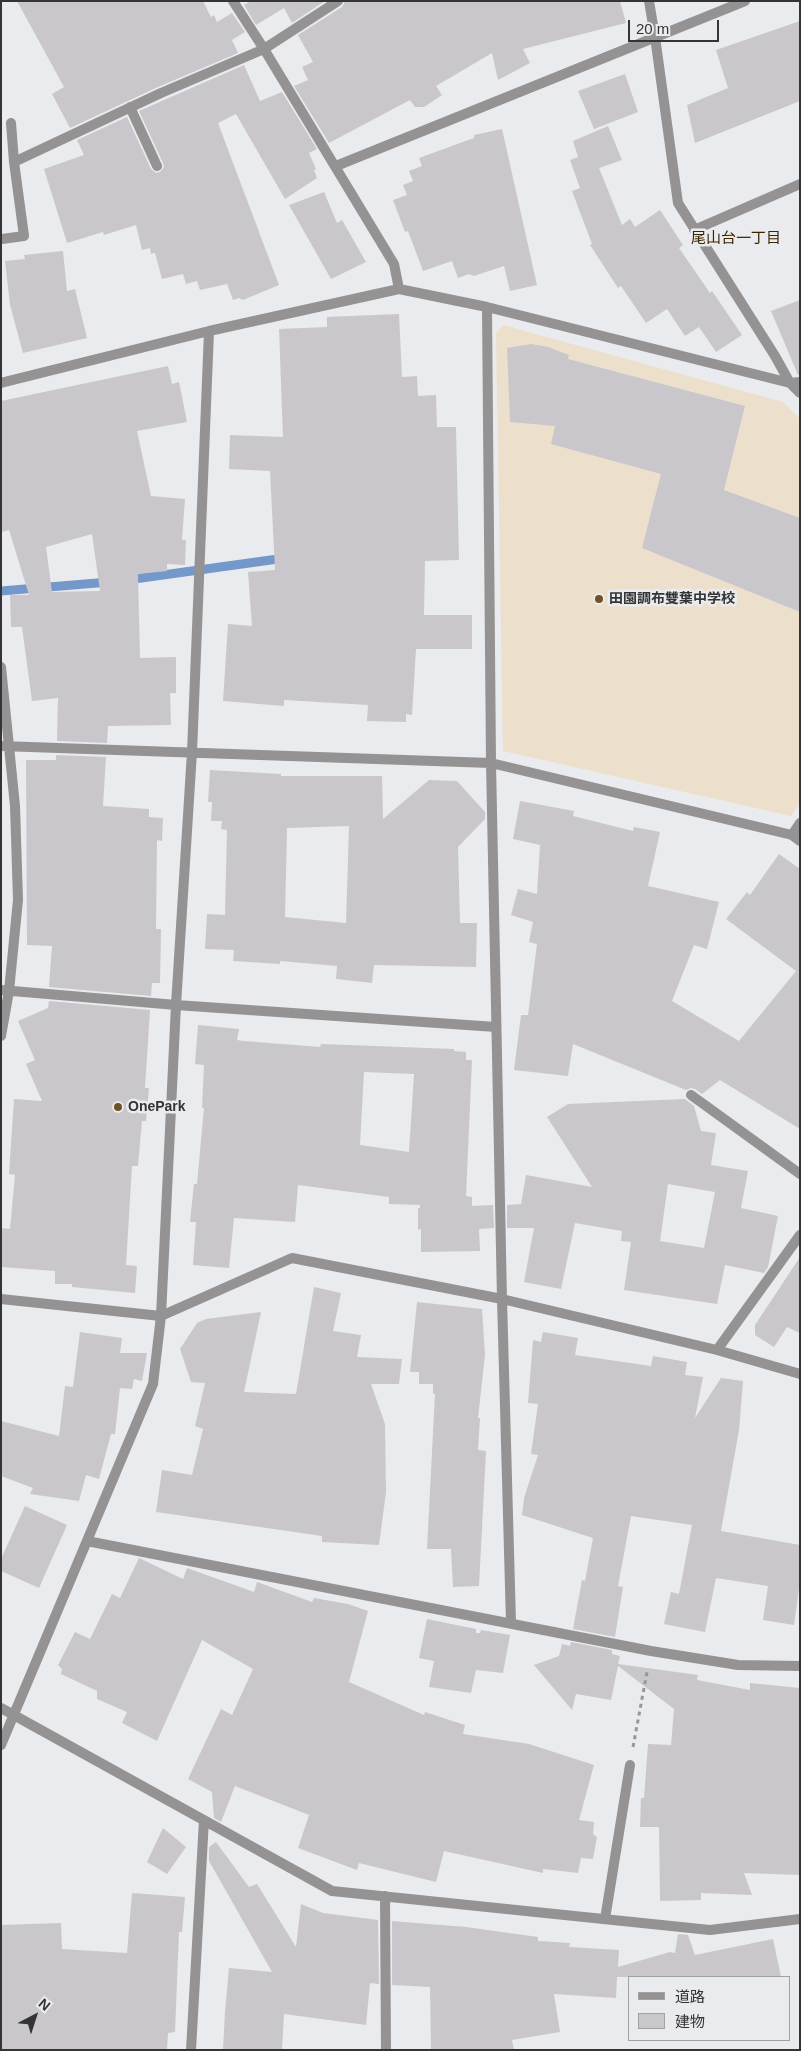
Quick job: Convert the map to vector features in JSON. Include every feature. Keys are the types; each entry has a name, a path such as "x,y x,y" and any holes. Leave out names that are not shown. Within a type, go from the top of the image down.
{"street":[{"path":"233,1 264,48 394,264 399,289"},
{"path":"14,162 130,107 264,48 338,1"},
{"path":"649,1 678,203 775,356 795,382 800,393"},
{"path":"336,166 745,1"},
{"path":"130,107 157,166"},
{"path":"2,239 24,236 11,123"},
{"path":"694,230 800,184"},
{"path":"1,383 209,331 399,289 487,307 795,382"},
{"path":"487,307 491,763 511,1623"},
{"path":"1,1745 153,1384 161,1316 176,1005 192,752 209,331"},
{"path":"1,667 4,746 15,806 18,900 5,990 1,1036"},
{"path":"4,746 491,763 796,838 800,823"},
{"path":"5,990 176,1005 496,1027"},
{"path":"691,1095 800,1174"},
{"path":"717,1350 800,1235"},
{"path":"1,1299 161,1316 292,1258 502,1299 717,1350 800,1374"},
{"path":"87,1540 651,1651 738,1665 800,1666"},
{"path":"1,1708 332,1891 710,1930 800,1919"},
{"path":"605,1919 630,1765"},
{"path":"191,2050 204,1820"},
{"path":"385,1896 386,2050"}],"path":[{"path":"630,1765 651,1651"}],"shaded area":[{"path":"503,325 783,402 800,419 800,803 791,816 503,751 496,333"}],"building":[{"path":"17,1 203,1 211,17 214,15 217,22 232,13 245,32 232,40 238,53 158,87 70,128 52,94 64,87"},
{"path":"251,1 325,1 292,23 284,8 256,25 244,5"},
{"path":"345,1 620,1 626,23 523,49 530,63 498,80 492,53 436,86 442,95 424,107 415,107 410,100 329,143 294,86 308,80 302,67 313,62 298,35 342,7"},
{"path":"800,21 800,101 695,143 687,105 728,88 716,50"},
{"path":"244,65 260,101 282,92 317,149 309,153 316,169 314,170 317,178 285,199 236,114 218,123 279,285 243,300 239,298 233,300 227,284 200,290 197,281 186,284 183,274 162,279 155,253 151,254 150,248 142,250 136,225 104,235 103,232 67,243 44,169 84,155 77,140 127,117 151,169 156,173 160,172 164,167 163,163 139,111"},
{"path":"625,74 638,112 594,129 578,91"},
{"path":"608,126 622,160 599,168 622,225 630,219 635,227 660,210 683,245 679,248 710,293 712,291 742,335 716,352 699,327 685,336 667,309 646,323 621,286 618,288 590,245 592,244 572,191 580,188 570,160 578,157 573,141"},
{"path":"502,129 537,285 510,291 504,266 474,276 469,274 458,278 452,261 423,271 408,231 405,232 393,200 407,195 403,185 413,181 409,171 422,166 419,158 474,138 474,135"},
{"path":"324,192 337,223 342,220 366,262 331,279 289,205"},
{"path":"63,251 67,291 75,289 87,338 23,353 10,305 5,261 25,259 24,255"},
{"path":"800,300 800,375 798,375 771,311"},
{"path":"399,314 402,377 417,376 418,396 436,395 437,427 456,427 459,560 425,561 424,615 472,615 472,649 416,649 412,715 406,714 406,722 367,721 368,705 284,700 284,706 223,701 228,624 252,626 248,572 275,570 270,471 229,469 230,435 283,437 279,329 327,327 327,317"},
{"path":"531,344 548,347 569,355 568,359 745,406 724,490 800,518 800,612 642,548 661,474 551,444 555,426 510,422 507,348"},
{"path":"168,366 172,384 179,382 187,422 137,431 151,496 185,499 182,540 186,540 185,565 167,564 167,571 138,574 140,658 176,657 176,693 170,693 171,725 108,726 107,743 57,741 58,698 32,701 22,627 11,627 10,595 29,595 9,530 1,532 1,401","holes":["92,534 100,591 52,592 46,547"]},
{"path":"56,755 106,757 103,806 149,809 149,817 163,818 162,841 157,840 156,929 161,929 160,983 152,983 151,996 49,987 52,946 27,945 26,760 56,760"},
{"path":"210,770 281,774 281,776 382,776 383,819 429,780 457,781 485,812 485,819 458,847 460,923 477,923 476,967 374,965 372,983 336,979 337,966 280,961 280,964 233,961 234,950 205,949 207,914 225,915 227,830 221,829 222,821 211,821 212,802 208,802","holes":["349,826 346,923 285,917 287,828"]},
{"path":"520,801 574,811 573,816 633,831 634,827 660,832 648,886 719,902 707,949 694,945 672,1001 739,1041 796,971 726,919 747,892 750,895 779,854 800,869 800,1129 720,1080 702,1094 695,1089 686,1090 573,1044 568,1076 514,1070 521,1015 528,1015 537,944 529,942 533,922 511,915 518,889 537,894 540,845 513,839"},
{"path":"49,1001 150,1010 145,1088 149,1088 146,1121 142,1121 138,1166 132,1166 126,1265 137,1266 135,1293 72,1287 72,1284 55,1284 55,1271 1,1267 1,1228 10,1229 15,1175 9,1174 14,1099 42,1101 26,1064 35,1060 18,1021 48,1008"},
{"path":"198,1025 239,1029 237,1040 244,1041 320,1047 321,1044 454,1049 454,1051 466,1052 466,1060 472,1060 466,1196 472,1197 472,1206 493,1205 494,1228 479,1229 480,1251 421,1252 421,1229 418,1230 418,1208 420,1208 420,1205 389,1204 389,1197 298,1185 295,1222 234,1218 229,1268 193,1265 196,1222 190,1222 194,1184 197,1184 204,1108 202,1108 204,1065 195,1064","holes":["364,1072 414,1074 409,1152 360,1145"]},
{"path":"685,1099 694,1106 701,1131 716,1133 711,1165 748,1171 741,1208 778,1216 768,1267 764,1273 725,1265 717,1304 624,1290 631,1242 621,1241 622,1231 575,1223 561,1289 524,1282 534,1228 507,1228 507,1205 521,1204 526,1175 592,1187 547,1117 568,1104","holes":["668,1184 715,1192 704,1248 660,1241"]},
{"path":"800,1257 800,1333 787,1327 774,1347 755,1335 755,1325"},
{"path":"314,1287 341,1293 333,1331 361,1335 357,1357 402,1359 399,1384 371,1384 385,1424 386,1492 379,1545 322,1542 322,1536 156,1512 162,1470 192,1475 203,1429 195,1426 205,1383 191,1382 180,1349 197,1323 206,1319 261,1312 244,1392 296,1394"},
{"path":"417,1302 482,1309 485,1355 478,1418 480,1418 478,1450 486,1451 479,1586 453,1587 451,1549 427,1549 435,1394 433,1394 433,1384 419,1384 419,1372 410,1372"},
{"path":"80,1332 122,1338 120,1353 147,1353 142,1381 134,1379 132,1389 120,1388 115,1434 111,1434 99,1479 86,1475 79,1501 30,1494 33,1488 1,1476 1,1421 59,1436 65,1386 73,1387"},
{"path":"543,1332 578,1338 575,1355 651,1366 653,1356 687,1362 685,1375 703,1377 695,1418 721,1378 743,1381 739,1430 721,1531 800,1545 800,1581 794,1625 763,1620 768,1586 716,1578 705,1632 664,1624 671,1592 679,1594 692,1525 631,1516 618,1586 623,1587 615,1637 573,1629 582,1580 585,1581 593,1538 522,1515 524,1498 538,1455 531,1454 538,1404 528,1403 533,1340 541,1342"},
{"path":"25,1506 67,1525 39,1588 1,1571 1,1559"},
{"path":"139,1558 183,1579 187,1568 254,1592 257,1582 312,1602 314,1598 348,1604 368,1611 349,1682 424,1715 425,1712 465,1725 463,1734 529,1744 594,1765 579,1820 594,1822 593,1834 597,1837 593,1859 581,1858 578,1873 543,1869 543,1873 444,1851 436,1882 359,1863 357,1870 298,1848 309,1815 235,1786 221,1822 214,1818 212,1792 188,1779 221,1709 232,1715 253,1669 202,1640 157,1741 122,1723 127,1712 97,1699 97,1691 61,1674 62,1669 58,1665 75,1632 90,1639 112,1594 120,1598"},
{"path":"427,1619 476,1629 476,1633 480,1633 481,1630 510,1635 503,1673 476,1670 471,1693 429,1687 434,1661 419,1658"},
{"path":"571,1642 612,1650 612,1654 620,1656 618,1664 698,1675 697,1680 750,1690 750,1683 800,1688 800,1875 744,1873 752,1895 701,1893 701,1900 660,1901 659,1827 640,1827 641,1798 644,1798 648,1744 671,1745 674,1709 618,1666 611,1700 576,1694 572,1710 534,1665 559,1656 562,1644 570,1646"},
{"path":"163,1828 186,1847 167,1874 147,1862"},
{"path":"216,1842 249,1887 257,1884 296,1947 301,1904 323,1913 378,1920 379,1984 370,1983 366,2025 284,2014 282,2050 223,2050 229,1968 272,1972 209,1861 209,1847"},
{"path":"132,1893 185,1897 182,1932 179,1932 175,2032 168,2033 167,2050 1,2050 1,1925 61,1923 62,1949 127,1953"},
{"path":"392,1921 466,1927 538,1937 538,1941 570,1943 569,1947 619,1950 618,1967 670,1952 675,1953 678,1934 688,1935 695,1955 773,1939 781,1976 628,1976 617,1977 616,1998 554,1994 560,2032 512,2040 514,2050 431,2050 430,1987 392,1985"}],"waterway":[{"path":"127,580 285,558"},
{"path":"1,591 109,582"}],"place":[{"name":"田園調布雙葉中学校","path":"599,599"},
{"name":"OnePark","path":"118,1107"}],"district":[{"name":"尾山台一丁目","path":"736,239"}]}
